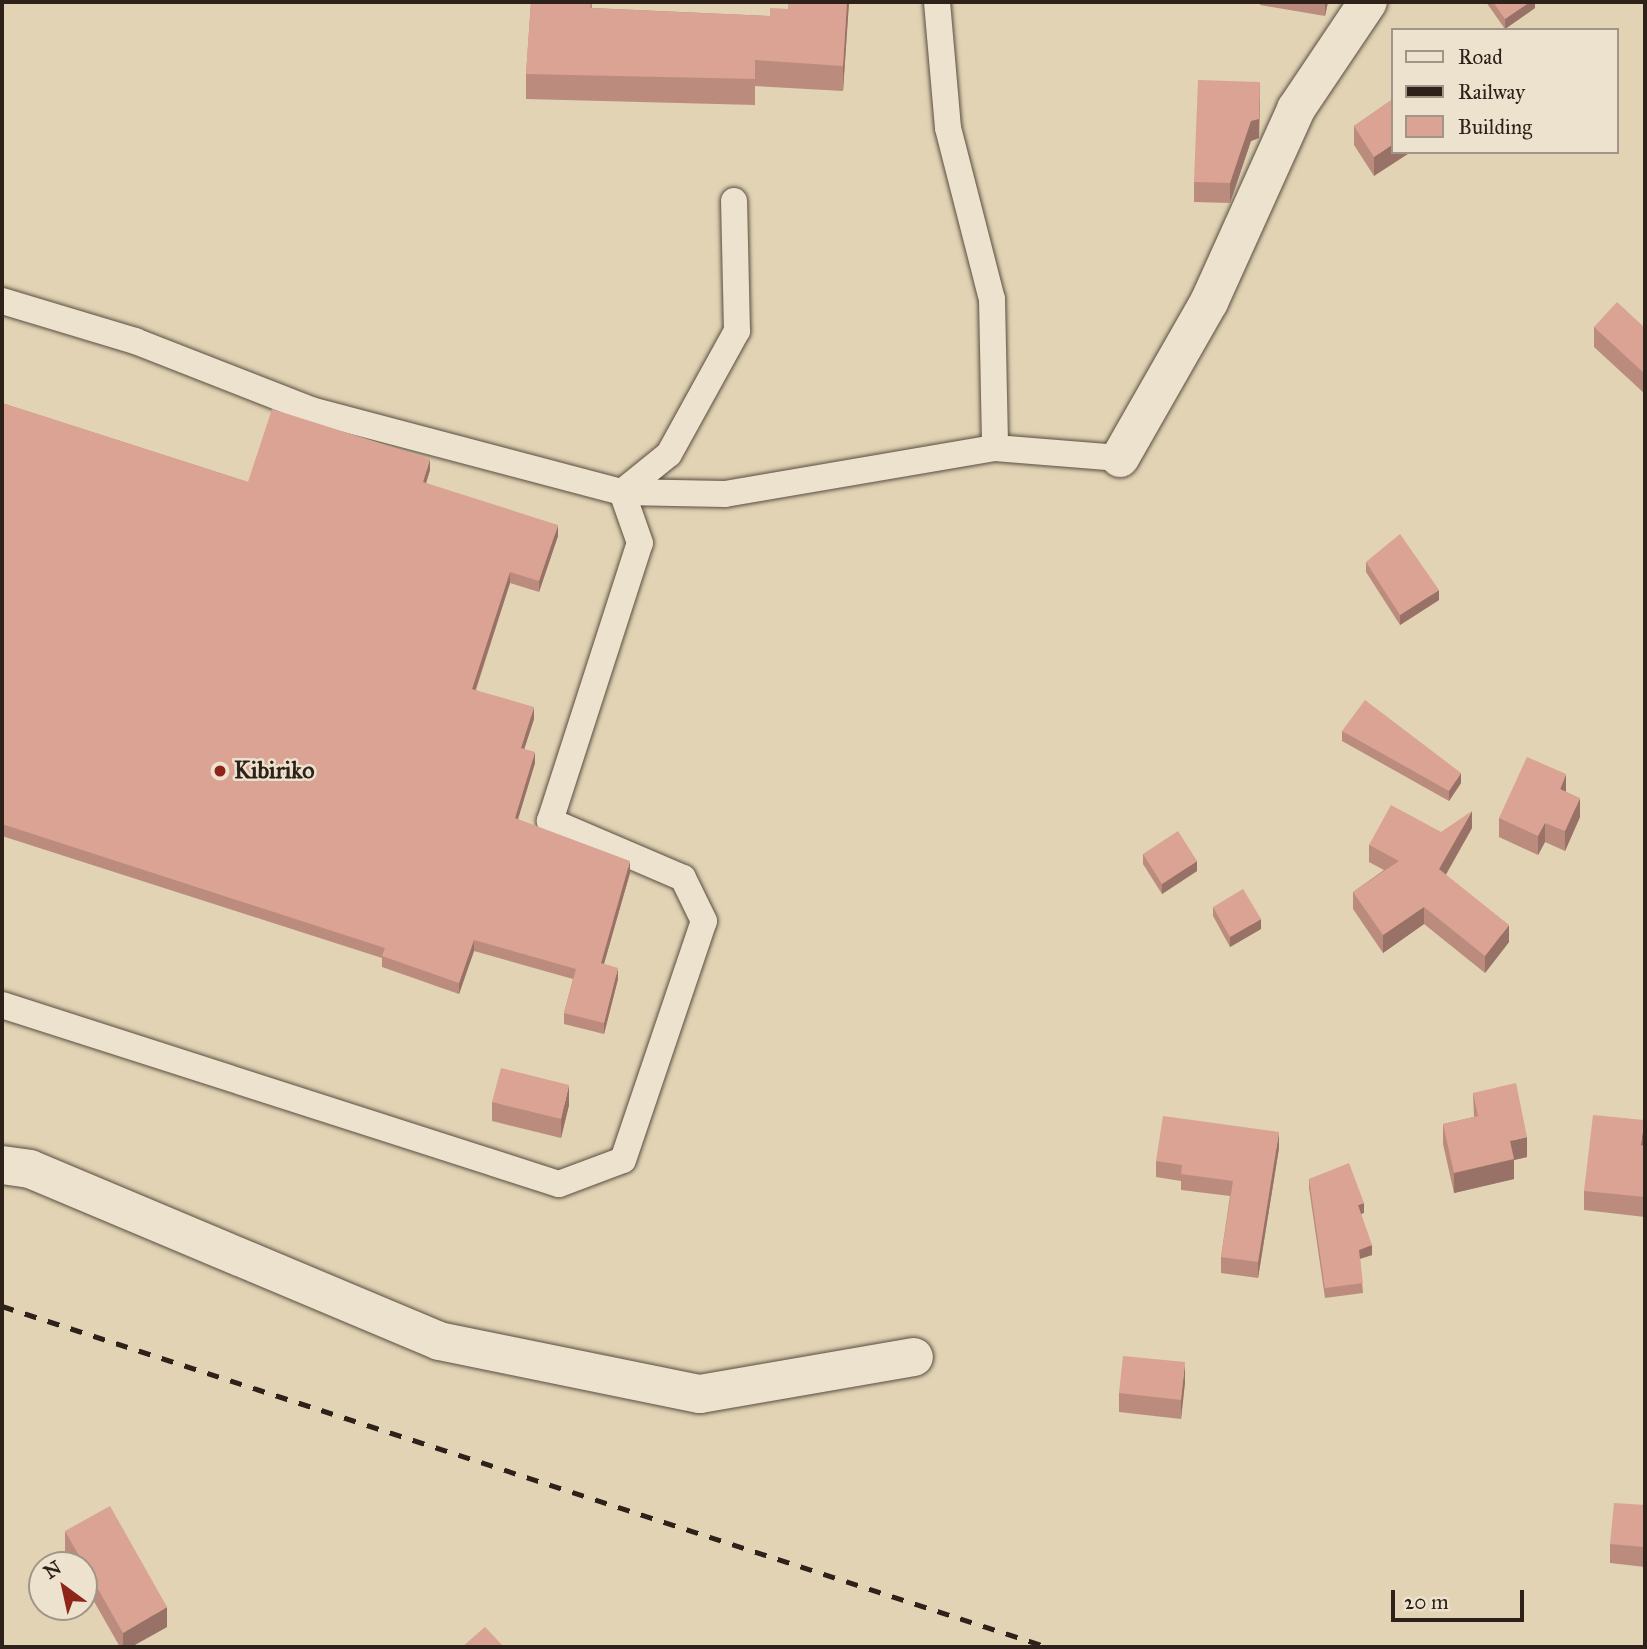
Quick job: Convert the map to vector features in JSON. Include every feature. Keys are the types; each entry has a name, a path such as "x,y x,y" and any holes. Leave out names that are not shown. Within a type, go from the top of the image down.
{"street":[{"path":"1120,458 1209,302 1296,109 1368,2"},
{"path":"2,1165 30,1169 439,1341 700,1394 914,1357"}],"lane":[{"path":"937,2 948,128 992,299 995,448"},
{"path":"622,492 669,454 737,331 734,201"},
{"path":"2,301 135,341 311,410 622,492 725,494 995,448 1120,458"},
{"path":"2,1005 559,1184 623,1160 704,921 682,878 550,821 640,543 622,492"}],"building":[{"path":"531,2 591,2 590,8 770,16 770,8 788,9 789,2 847,2 843,66 755,60 755,79 526,74"},
{"path":"1493,2 1530,2 1505,19"},
{"path":"1198,80 1260,82 1259,119 1251,121 1230,183 1194,182"},
{"path":"1392,100 1392,145 1374,157 1354,126"},
{"path":"1617,302 1645,328 1645,374 1594,327"},
{"path":"2,403 248,482 272,409 430,459 423,482 558,525 539,581 510,572 472,689 534,707 521,748 535,752 515,818 630,861 601,963 618,968 604,1023 564,1013 576,969 474,940 459,983 382,956 385,948 2,824"},
{"path":"1400,534 1439,590 1400,615 1366,562"},
{"path":"1365,700 1461,773 1449,791 1342,731"},
{"path":"1527,757 1566,774 1560,789 1580,798 1565,831 1545,823 1538,836 1499,818"},
{"path":"1391,805 1441,832 1472,811 1439,869 1509,925 1485,956 1424,907 1383,935 1353,892 1399,861 1369,845"},
{"path":"1178,831 1197,861 1162,884 1143,854"},
{"path":"1243,889 1261,919 1230,937 1213,907"},
{"path":"501,1068 569,1085 561,1119 492,1102"},
{"path":"1516,1083 1527,1137 1510,1141 1514,1159 1454,1173 1443,1124 1478,1116 1473,1093"},
{"path":"1593,1115 1644,1120 1641,1145 1645,1146 1645,1197 1584,1191"},
{"path":"1163,1116 1279,1132 1258,1262 1221,1257 1233,1181 1181,1174 1182,1165 1156,1161"},
{"path":"1349,1163 1364,1203 1358,1205 1372,1245 1359,1250 1363,1283 1325,1288 1309,1179"},
{"path":"1123,1356 1185,1362 1181,1400 1119,1393"},
{"path":"1614,1503 1645,1505 1645,1547 1610,1544"},
{"path":"110,1506 167,1607 123,1633 98,1589 98,1551 76,1551 65,1531"},
{"path":"485,1627 504,1647 462,1647"}],"railway":[{"path":"2,1306 1048,1647"}],"place":[{"name":"Kibiriko","path":"220,771"}]}
